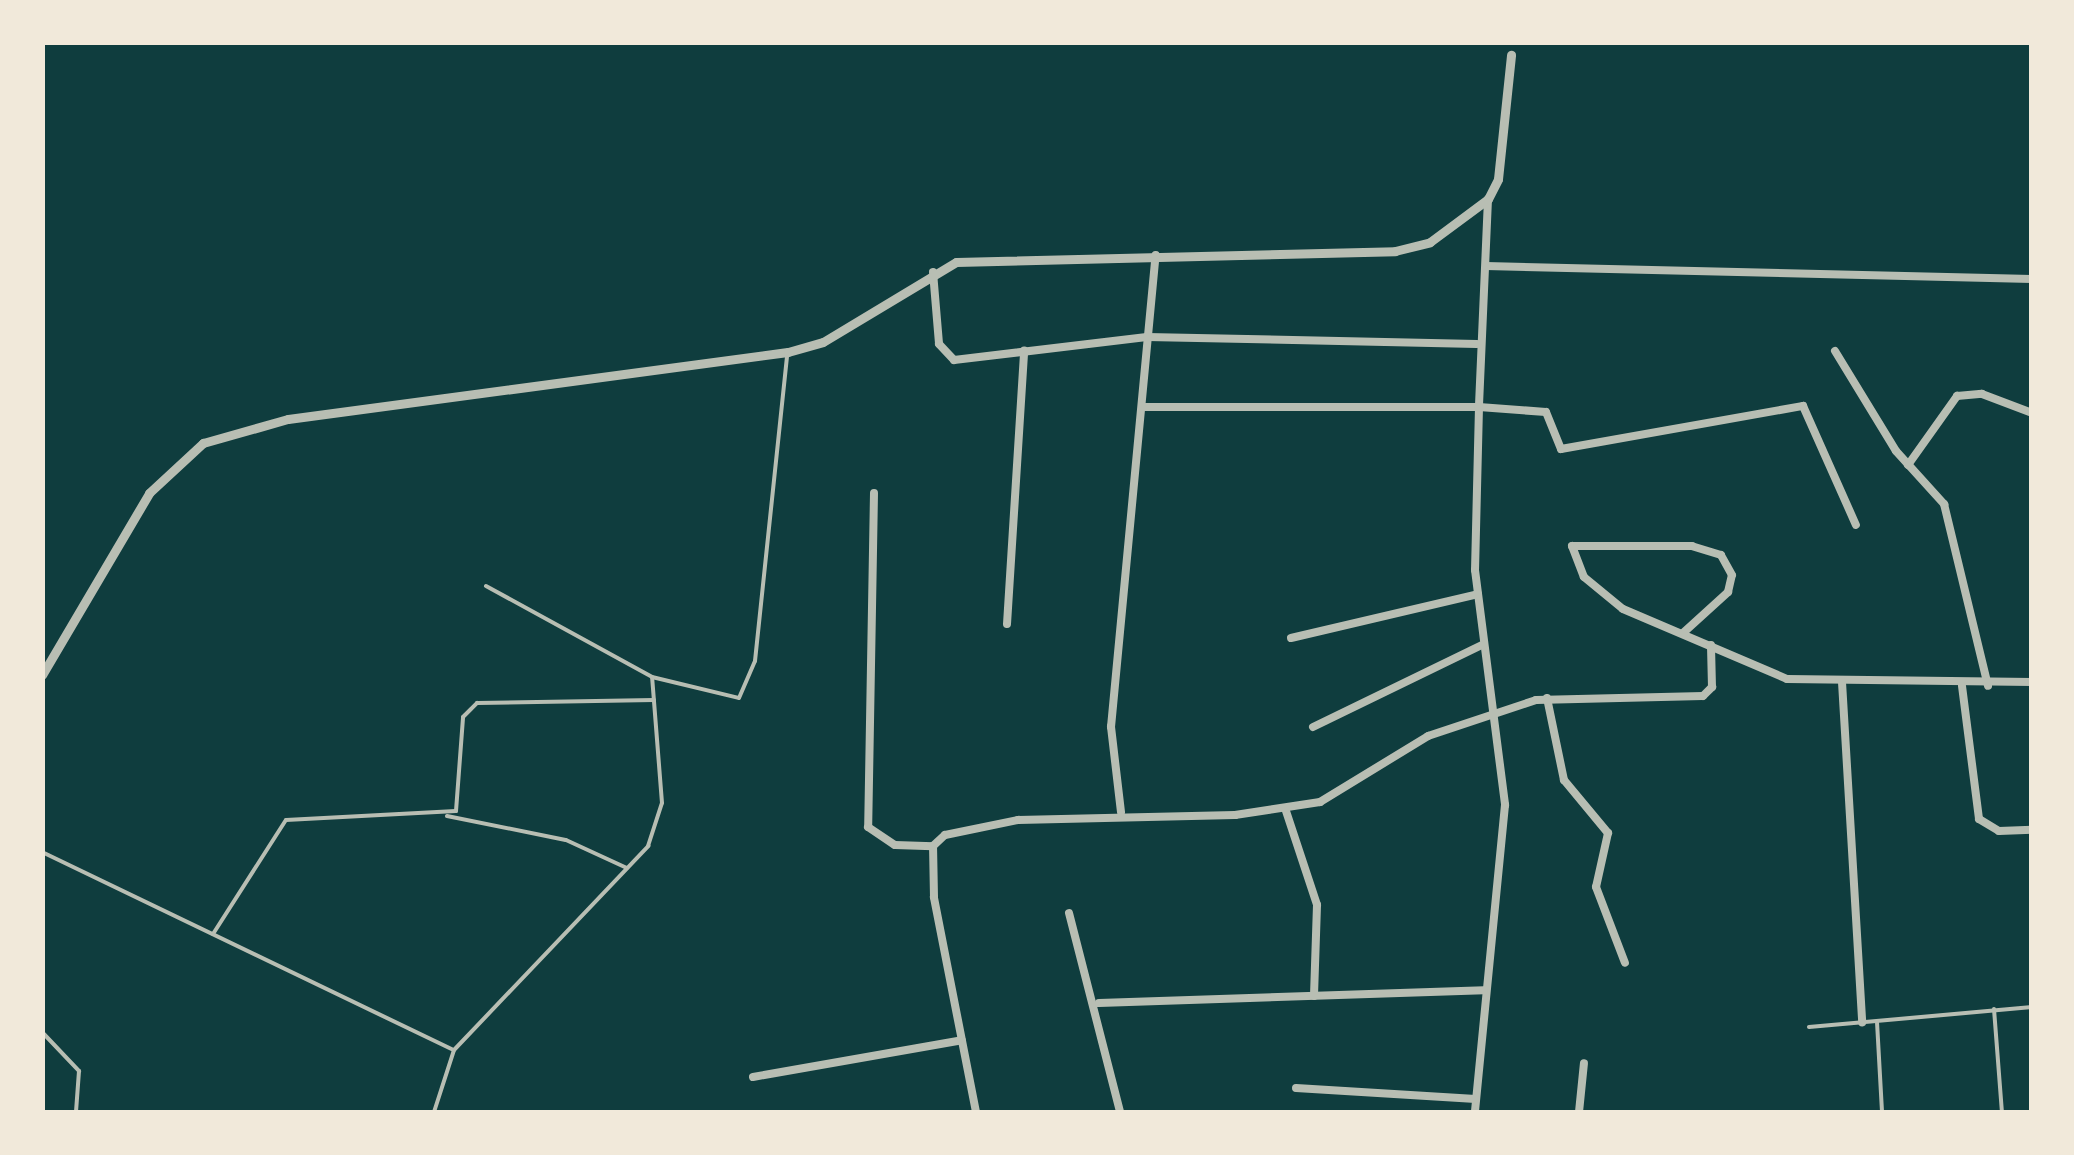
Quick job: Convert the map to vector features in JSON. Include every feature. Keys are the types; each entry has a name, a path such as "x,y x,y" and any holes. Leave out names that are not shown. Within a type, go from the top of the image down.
{"street":[{"path":"1474,1112 1484,990 1504,847 1495,716 1478,594 1477,344 1486,266 1488,199 1504,160 1511,55"},
{"path":"42,675 150,492 203,443 288,419 788,352 840,333 934,272 998,256 1395,251 1430,242 1488,199"},
{"path":"1121,812 1111,726 1156,255"},
{"path":"1486,266 2032,280"},
{"path":"934,272 942,355 965,362 1147,336 1477,344"},
{"path":"1006,624 1024,351"},
{"path":"1835,351 1908,465 1944,504 1988,686"},
{"path":"1908,465 1957,396 1982,394 2032,413"},
{"path":"1142,407 1480,408 1546,412 1561,449 1802,406 1856,525"},
{"path":"874,493 868,827 895,846 933,846 966,828 1121,812 1285,808 1320,802 1428,736 1547,698 1703,696 1712,687 1712,645"},
{"path":"1683,634 1728,592 1732,575 1721,555 1692,546 1572,546 1600,595 1683,634 1787,679 1962,686 2032,682"},
{"path":"1292,638 1478,594"},
{"path":"1314,727 1484,644"},
{"path":"1842,682 1862,1022"},
{"path":"1962,686 1979,819 1999,831 2032,830"},
{"path":"1547,698 1564,780 1608,834 1596,888 1625,962"},
{"path":"1285,808 1317,904 1314,996"},
{"path":"933,846 976,1112"},
{"path":"1069,913 1099,1003 1120,1112"},
{"path":"1099,1003 1484,990"},
{"path":"753,1078 962,1040"},
{"path":"1580,1112 1584,1063"},
{"path":"1296,1088 1476,1099"}],"lane":[{"path":"486,586 652,678 722,700 738,698 748,684 788,352"},
{"path":"434,1112 454,1050 648,846 662,802 652,678"},
{"path":"447,816 462,802 463,717 476,704 654,700"},
{"path":"213,934 297,815 447,816 566,840 627,868"},
{"path":"42,852 454,1050"},
{"path":"1808,1028 2032,1006"},
{"path":"1994,1010 2002,1112"},
{"path":"1877,1021 1882,1112"},
{"path":"42,1032 80,1071 76,1112"}]}
